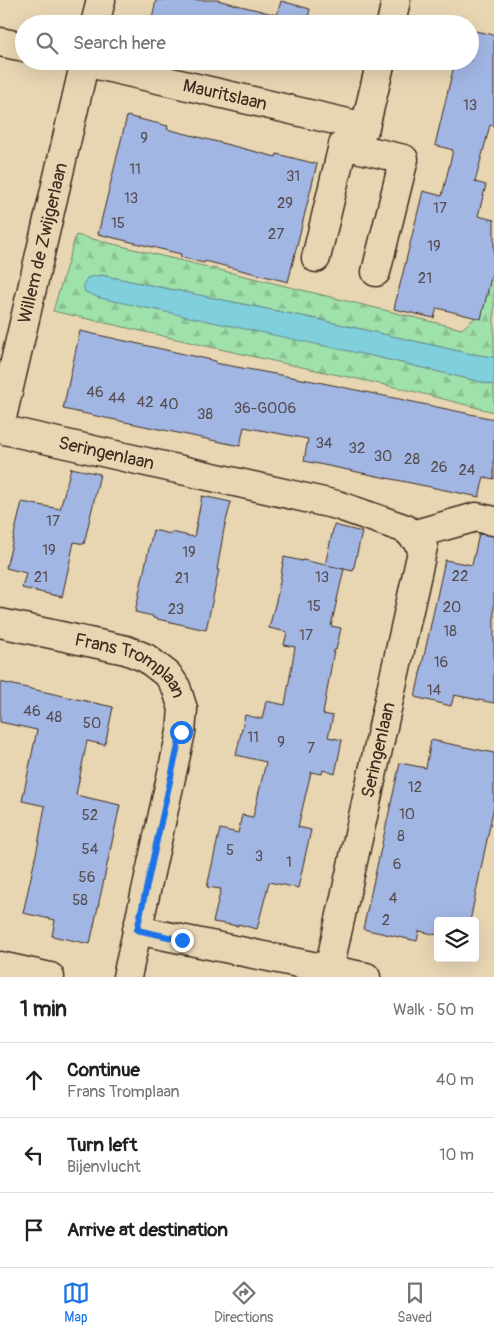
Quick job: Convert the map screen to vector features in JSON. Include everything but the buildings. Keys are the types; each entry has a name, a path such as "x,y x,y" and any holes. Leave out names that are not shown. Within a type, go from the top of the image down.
{"street":[{"path":"97,15 101,0"},
{"path":"393,15 396,0"},
{"path":"0,42 15,45"},
{"name":"Willem de Zwijgerlaan","path":"0,427 81,70"},
{"name":"Mauritslaan","path":"112,70 363,138 404,159 376,272"},
{"path":"363,138 379,70"},
{"name":"Mauritslaan","path":"316,258 343,145 363,138"},
{"name":"Seringenlaan","path":"0,427 337,506 406,529 423,547 329,969"},
{"path":"412,535 476,517 494,521"},
{"name":"Frans Tromplaan","path":"0,623 126,650 140,655 168,675 176,687 183,709 181,732 127,977"},
{"path":"137,930 366,977"},
{"path":"0,966 50,977"}],"green space":[{"path":"76,235 462,329 478,315 494,260 494,357 472,354 321,320 101,275 87,278 381,358 494,385 494,412 404,389 53,311"}],"water":[{"path":"101,275 321,320 472,354 494,357 494,385 381,358 100,298 85,292 83,285 87,278"}],"route":[{"path":"181,732 137,930 182,940"}]}
